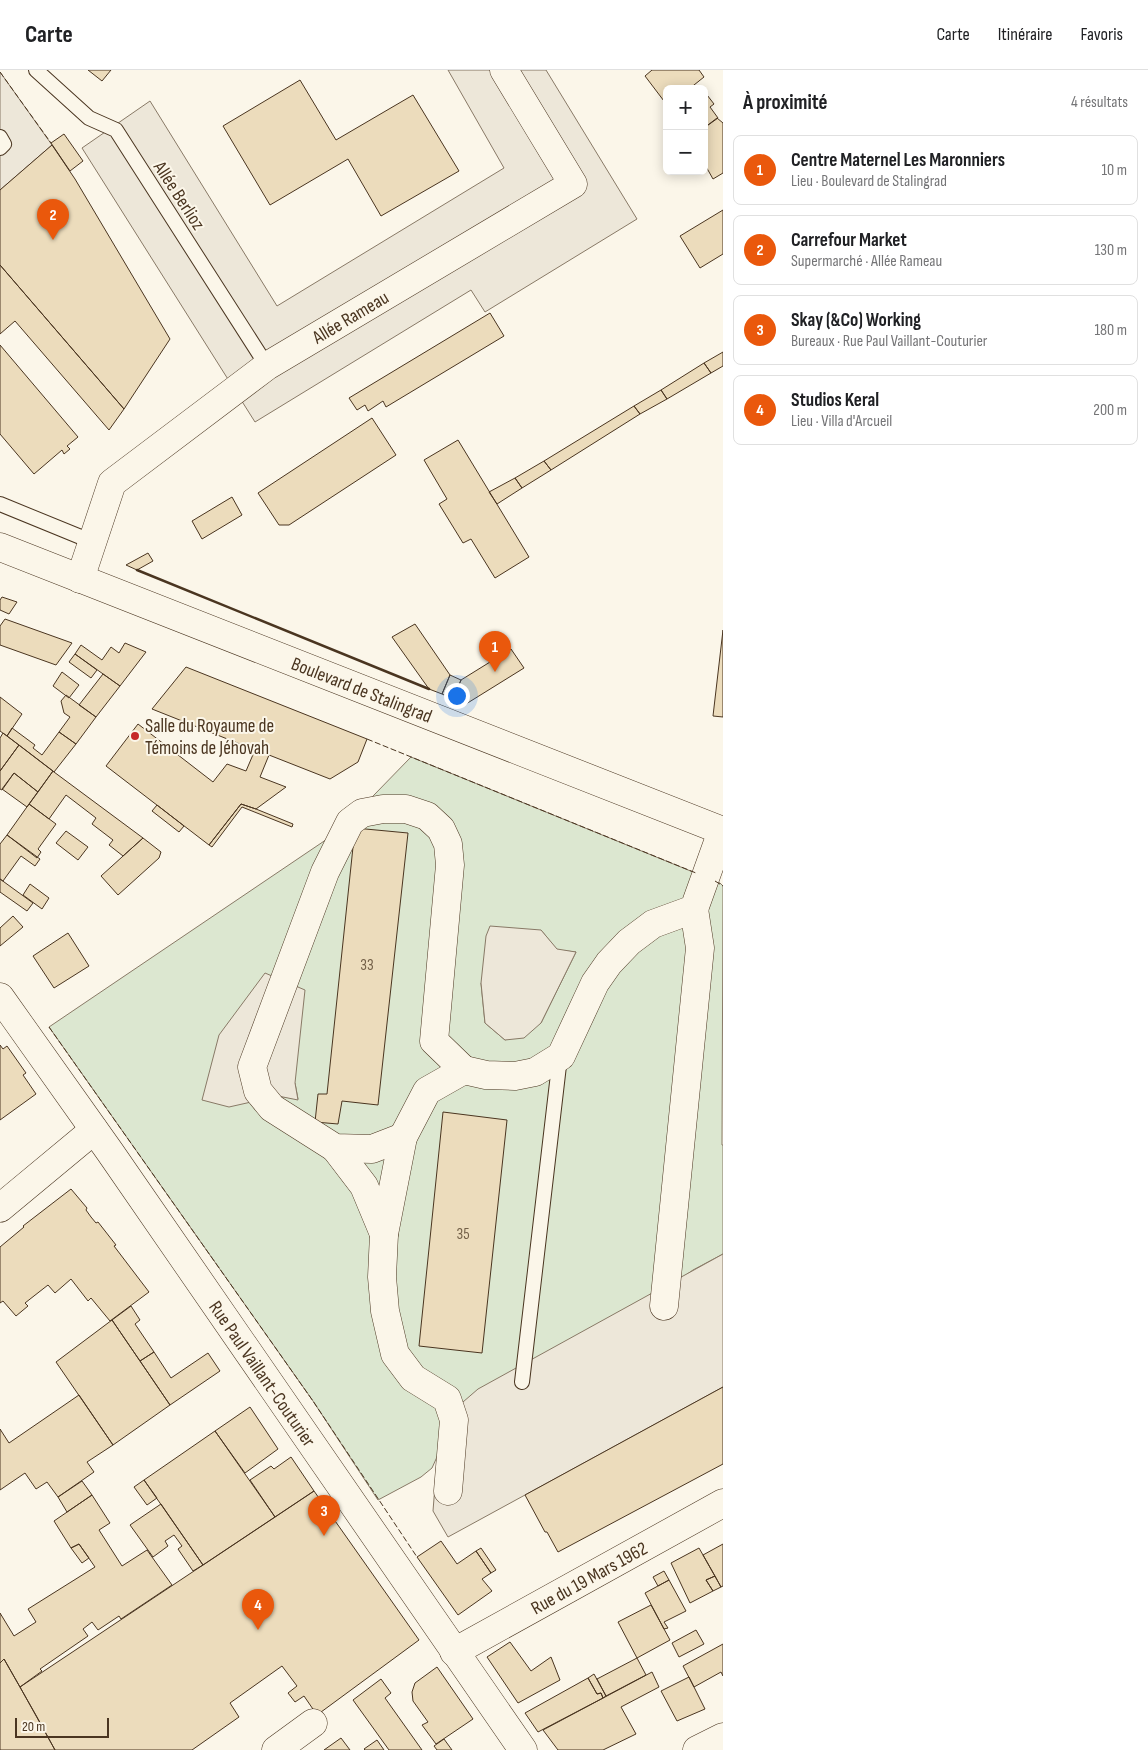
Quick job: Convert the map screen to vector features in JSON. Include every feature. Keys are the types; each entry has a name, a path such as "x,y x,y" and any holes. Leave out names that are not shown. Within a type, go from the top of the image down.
{"street":[{"name":"Allée Rameau","path":"80,579 112,483 267,366 573,184 504,70"},
{"name":"Boulevard de Stalingrad","path":"0,547 722,831"},
{"path":"384,1234 364,1186 335,1148 272,1108 258,1091 252,1067 325,872 350,822 362,813 383,809 406,809 427,816 441,829 448,844 450,865 434,1041 427,1091 403,1137 384,1234 382,1277 385,1311 395,1354 413,1378 446,1399 454,1420 448,1491"},
{"path":"664,1306 700,948 694,909 722,831"},
{"path":"434,1041 464,1070 486,1075 515,1076 535,1072 560,1056 596,982 608,963 629,942 653,924 694,909"},
{"name":"Rue Paul Vaillant-Couturier","path":"0,997 523,1750"},
{"path":"427,1091 464,1070"},
{"path":"0,1208 94,1130"},
{"path":"335,1148 372,1150 403,1137"},
{"name":"Rue du 19 Mars 1962","path":"454,1652 723,1503"},
{"path":"276,1750 313,1723"},
{"path":"697,1750 723,1737"}],"lane":[{"name":"Allée Berlioz","path":"36,70 89,118 116,130 267,366"},
{"path":"0,137 4,144 0,148"},
{"path":"0,504 93,542"},
{"path":"522,1382 560,1056"}],"green space":[{"path":"411,757 720,883 723,886 723,1254 693,1270 441,1448 432,1468 421,1477 378,1500 313,1401 49,1027 339,831","holes":["541,930 557,950 576,952 541,1023 505,1040 485,1023 481,983","295,1083 298,1099 278,1096"]}],"shaded area":[{"path":"448,70 546,70 637,219 485,312 471,290 255,422 82,148 150,101 277,306 504,168"},
{"path":"0,72 52,145 0,190"},
{"path":"490,926 541,930 557,949 576,952 541,1023 524,1038 505,1040 485,1023 481,983 486,936"},
{"path":"265,973 305,990 295,1083 298,1100 278,1096 229,1107 202,1100 219,1035"},
{"path":"723,1254 723,1387 448,1537 433,1511 437,1460 441,1448 441,1421 478,1389"}],"building":[{"path":"88,70 111,70 102,81"},
{"path":"652,70 699,70 704,77 694,85 663,85 663,100 645,76"},
{"path":"300,80 336,140 413,95 459,171 381,216 348,159 270,205 223,126"},
{"path":"708,96 714,104 710,107 718,118 708,125"},
{"path":"717,118 723,123 723,173 713,179 708,170 708,125"},
{"path":"64,134 83,161 70,171 51,143"},
{"path":"52,145 75,179 170,339 124,409 0,265 0,190"},
{"path":"723,210 723,254 700,268 680,236"},
{"path":"0,265 124,409 109,430 15,321 0,334"},
{"path":"490,313 504,336 386,407 383,401 368,411 365,405 357,410 349,398"},
{"path":"0,345 78,437 67,446 70,449 64,454 62,450 34,474 0,434"},
{"path":"723,352 723,366 711,373 704,363"},
{"path":"704,363 711,373 667,399 661,390"},
{"path":"661,390 667,399 640,414 634,406"},
{"path":"634,406 640,414 551,470 544,461"},
{"path":"372,418 396,455 289,525 279,525 258,493"},
{"path":"458,440 529,557 495,578 471,539 463,543 439,504 447,499 424,460"},
{"path":"544,461 551,470 522,488 515,478"},
{"path":"515,478 522,488 497,504 489,492"},
{"path":"232,497 242,515 202,539 192,521"},
{"path":"148,553 153,561 137,570 126,565"},
{"path":"2,597 17,602 9,614 0,610 0,600"},
{"path":"5,619 72,643 56,665 0,645 0,626"},
{"path":"415,624 450,675 442,694 429,689 392,637"},
{"path":"723,630 723,717 713,716"},
{"path":"125,643 146,652 120,686 75,654 81,645 102,660 111,647 119,653"},
{"path":"511,649 524,668 466,704 453,699 461,680"},
{"path":"75,654 97,670 91,678 69,662"},
{"path":"186,667 367,739 358,762 330,779 269,755 260,777 286,787 256,809 241,804 209,845 106,766 138,724 213,782 227,764 246,771 255,750 152,709"},
{"path":"62,672 79,685 69,698 53,686"},
{"path":"103,674 120,686 96,717 79,705"},
{"path":"450,675 461,680 453,699 442,694"},
{"path":"66,695 96,717 76,744 59,732 70,717 64,713 61,701"},
{"path":"0,697 22,714 7,736 0,731"},
{"path":"12,728 35,745 33,748 42,755 59,732 76,744 54,772 7,736"},
{"path":"3,733 19,745 0,771 0,738"},
{"path":"19,745 53,771 38,792 14,773 2,790 0,789 0,771"},
{"path":"53,771 143,838 123,856 109,845 113,840 92,824 96,818 66,795 49,819 29,804"},
{"path":"14,773 38,792 27,807 2,789"},
{"path":"29,804 56,824 38,849 41,852 37,858 7,835"},
{"path":"241,804 293,824 292,827 242,807 212,847 209,845"},
{"path":"157,805 184,826 179,832 152,811"},
{"path":"355,828 408,833 378,1105 342,1101 338,1124 315,1122 318,1094 327,1094"},
{"path":"66,831 88,847 78,860 56,843"},
{"path":"7,835 40,859 35,866 21,856 3,881 0,879 0,844"},
{"path":"143,838 161,852 159,858 118,895 101,876"},
{"path":"0,879 33,903 27,911 0,892"},
{"path":"30,884 49,898 42,909 23,895"},
{"path":"13,916 23,927 0,946 0,928"},
{"path":"68,933 89,966 54,988 33,956"},
{"path":"0,1045 3,1049 7,1046 26,1073 23,1075 36,1094 0,1120"},
{"path":"443,1112 507,1120 482,1353 419,1346"},
{"path":"71,1189 87,1208 86,1210 91,1217 96,1223 98,1222 116,1245 114,1246 149,1292 110,1321 91,1298 88,1301 71,1279 55,1293 48,1285 25,1303 28,1306 16,1316 3,1301 0,1303 0,1247 23,1226"},
{"path":"131,1306 140,1320 135,1324 154,1352 140,1361 112,1320"},
{"path":"112,1320 170,1405 113,1445 56,1362"},
{"path":"154,1352 171,1378 208,1353 220,1371 170,1405 140,1361"},
{"path":"723,1387 723,1464 558,1552 525,1495"},
{"path":"79,1395 113,1445 87,1462 94,1472 58,1497 47,1482 36,1489 25,1473 0,1490 0,1429 9,1443"},
{"path":"250,1407 278,1449 245,1473 215,1431"},
{"path":"215,1431 275,1517 203,1565 144,1480"},
{"path":"291,1457 314,1491 275,1517 250,1480 271,1466 274,1469"},
{"path":"144,1480 157,1498 147,1505 134,1487"},
{"path":"82,1481 92,1495 67,1512 58,1497"},
{"path":"314,1491 419,1640 317,1715 304,1696 295,1702 288,1693 297,1686 282,1666 230,1703 239,1717 192,1750 55,1750 20,1687"},
{"path":"92,1495 110,1523 99,1530 122,1566 147,1550 172,1585 121,1619 119,1616 98,1630 92,1622 83,1629 88,1636 40,1669 42,1671 20,1687 4,1659 0,1663 0,1613 14,1636 36,1622 28,1609 95,1567 79,1544 71,1548 54,1521"},
{"path":"161,1504 203,1565 193,1571 178,1549 182,1546 174,1535 165,1541 168,1546 153,1557 130,1525"},
{"path":"441,1541 457,1564 476,1551 491,1573 482,1579 492,1591 458,1615 417,1557"},
{"path":"79,1544 89,1558 82,1563 71,1548"},
{"path":"723,1544 723,1586 721,1587 703,1555"},
{"path":"481,1548 496,1570 491,1573 476,1551"},
{"path":"699,1548 715,1576 706,1580 713,1591 690,1603 671,1563"},
{"path":"664,1571 669,1580 658,1586 653,1577"},
{"path":"715,1576 721,1587 713,1591 706,1580"},
{"path":"669,1580 686,1611 664,1622 668,1628 664,1629 645,1593"},
{"path":"651,1605 670,1640 637,1658 618,1622"},
{"path":"696,1630 704,1644 679,1657 672,1643"},
{"path":"510,1642 531,1671 551,1657 560,1680 518,1703 487,1657"},
{"path":"723,1644 723,1676 721,1672 694,1687 683,1666"},
{"path":"637,1658 646,1675 606,1696 597,1679"},
{"path":"4,1659 55,1750 0,1750 0,1663"},
{"path":"437,1667 473,1719 436,1744 422,1725 428,1722 413,1701 412,1692 415,1683"},
{"path":"652,1672 659,1687 621,1707 636,1734 603,1750 558,1750 543,1730"},
{"path":"594,1674 606,1696 603,1698 601,1693 597,1694 588,1678"},
{"path":"689,1677 705,1709 677,1721 661,1691"},
{"path":"588,1678 597,1694 601,1693 603,1698 538,1732 525,1713"},
{"path":"381,1679 391,1693 385,1698 422,1750 389,1750 353,1700"},
{"path":"341,1738 350,1750 324,1750"},
{"path":"444,1739 452,1750 437,1750 434,1746"},
{"path":"377,1740 384,1750 364,1749"}],"fence":[{"path":"0,72 51,143"},
{"path":"367,739 696,873"},
{"path":"715,881 723,886"},
{"path":"49,1027 313,1401 417,1557"}],"wall":[{"path":"137,570 429,689"}],"place":[{"name":"Carrefour Market","path":"53,240"},
{"name":"Centre Maternel Les Maronniers","path":"495,672"},
{"name":"Salle du Royaume de Témoins de Jéhovah","path":"135,736"},
{"name":"Skay (&Co) Working","path":"324,1536"},
{"name":"Studios Keral","path":"258,1630"}]}
